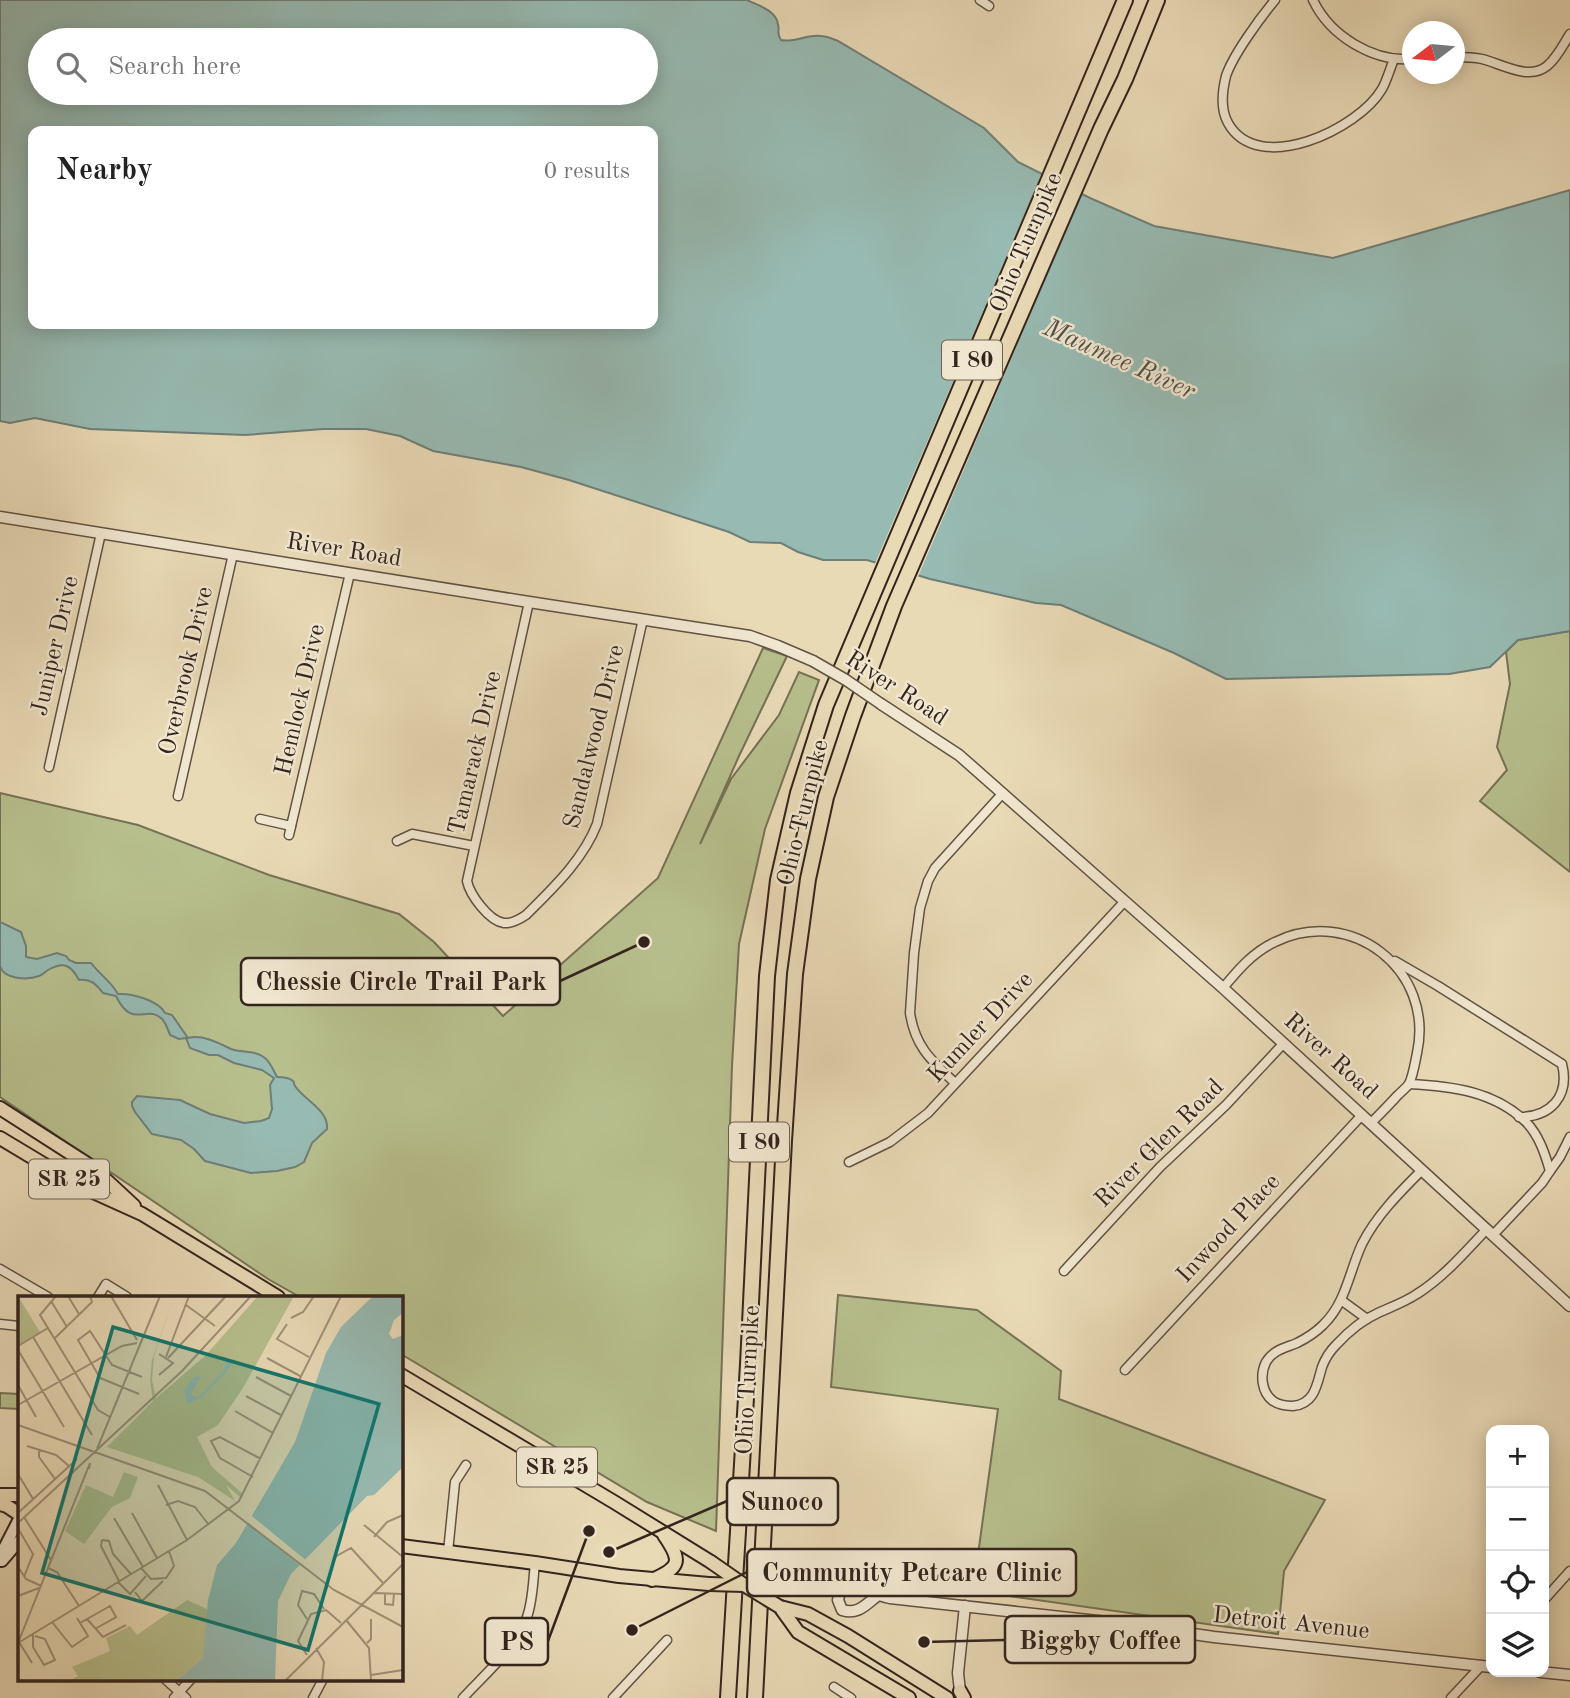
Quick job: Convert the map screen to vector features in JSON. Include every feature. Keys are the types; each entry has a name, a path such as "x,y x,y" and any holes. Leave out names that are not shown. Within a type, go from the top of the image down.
{"highway":[{"name":"Ohio Turnpike","path":"729,1698 767,975 776,894 798,793 822,717 869,601 1125,0"},
{"name":"Ohio Turnpike","path":"755,1698 795,974 808,879 826,797 894,606 1157,0"}],"main road":[{"name":"SR 25","path":"0,1108 92,1167 142,1214"},
{"name":"SR 25","path":"0,1138 79,1186 142,1214 276,1296"},
{"name":"SR 25","path":"402,1376 530,1451 744,1585"},
{"path":"0,1494 18,1495"},
{"path":"0,1504 18,1515"},
{"path":"0,1562 18,1518"},
{"path":"652,1580 670,1572 676,1563 676,1551 662,1532"},
{"path":"0,1562 18,1542"},
{"path":"402,1546 652,1580 744,1585 780,1607 808,1614 848,1636 943,1695"},
{"path":"780,1607 798,1632 909,1698"}],"street":[{"path":"980,0 989,6"},
{"path":"1275,0 1232,62 1224,87 1222,100 1226,118 1235,132 1246,141 1259,146 1287,146 1311,141 1338,128 1376,98 1394,59"},
{"path":"1314,0 1326,20 1343,36 1367,50 1402,59"},
{"path":"1465,58 1482,59 1526,72 1538,71 1555,58 1570,34"},
{"name":"River Road","path":"0,517 750,636 813,661 959,755 1223,988 1570,1306"},
{"name":"Juniper Drive","path":"49,767 101,533"},
{"name":"Overbrook Drive","path":"178,796 233,554"},
{"name":"Hemlock Drive","path":"289,835 350,573"},
{"name":"Tamarack Drive","path":"482,907 468,890 467,881 529,602"},
{"name":"Sandalwood Drive","path":"482,907 505,923 526,915 576,862 590,843 597,824 643,619"},
{"path":"955,1083 925,1054 911,1022 914,953 920,908 935,867 1002,794"},
{"path":"260,819 291,825"},
{"path":"397,841 412,834 474,846"},
{"name":"Kumler Drive","path":"849,1162 890,1142 928,1113 1125,901"},
{"path":"1223,988 1264,948 1291,935 1331,932 1362,941 1566,1067 1566,1086 1558,1101 1546,1112 1519,1117"},
{"path":"1371,1123 1409,1084 1419,1046 1419,1018 1408,984 1389,957"},
{"name":"River Glen Road","path":"1064,1271 1160,1167 1226,1105 1283,1044"},
{"path":"1409,1084 1446,1086 1471,1091 1492,1100 1527,1122 1540,1143 1550,1171"},
{"name":"Inwood Place","path":"1125,1370 1362,1115"},
{"path":"1422,1170 1371,1228 1362,1243 1334,1313 1317,1331 1281,1349 1268,1359 1262,1379 1271,1399 1289,1406 1304,1403 1310,1398 1319,1385 1322,1367 1331,1350 1367,1318 1415,1296 1490,1232 1542,1182 1570,1137"},
{"path":"0,1269 46,1296"},
{"path":"99,1296 106,1284 125,1296"},
{"path":"1341,1300 1367,1318"},
{"path":"0,1324 18,1326"},
{"path":"448,1552 455,1482 466,1465"},
{"path":"463,1698 522,1631 530,1607 535,1563"},
{"path":"1549,1594 1570,1571"},
{"name":"Detroit Avenue","path":"877,1595 1214,1637 1486,1666"},
{"path":"962,1695 958,1673 965,1606"},
{"path":"613,1698 667,1640"},
{"path":"1451,1698 1486,1666"},
{"path":"943,1695 958,1673"},
{"path":"1549,1673 1570,1675"},
{"path":"166,1680 180,1696 190,1680"},
{"path":"313,1698 322,1680"},
{"path":"834,1687 851,1698"}],"green space":[{"path":"1570,631 1570,872 1480,801 1507,770 1497,747 1510,684 1506,652 1518,640"},
{"path":"763,648 787,656 700,844 731,779 779,715 799,672 819,680 765,829 739,944 732,1066 716,1531 647,1502 402,1355 402,1296 298,1296 268,1279 0,1097 0,793 138,825 269,875 399,914 434,942 503,1016 658,878"},
{"path":"838,1295 977,1310 1061,1371 1059,1399 1325,1500 1284,1571 1278,1634 973,1591 998,1409 831,1387"},
{"path":"0,1393 18,1394 18,1409 0,1408"}],"water":[{"name":"Maumee River","path":"0,0 747,0 774,15 781,40 825,36 838,41 984,128 1018,162 1090,198 1154,226 1333,258 1570,190 1570,631 1518,640 1490,667 1449,674 1226,679 1174,653 1061,605 1036,603 930,579 867,560 823,560 781,543 750,542 729,532 569,480 521,467 433,451 400,436 366,429 323,429 245,435 90,429 35,418 10,423 0,421"},
{"path":"0,922 21,932 26,946 26,957 37,959 57,953 76,963 91,963 118,994 144,998 172,1015 188,1038 205,1038 231,1049 265,1058 277,1077 293,1081 327,1122 327,1129 312,1143 304,1162 277,1171 251,1173 205,1161 181,1140 152,1134 132,1106 137,1096 180,1100 210,1114 244,1123 261,1121 269,1118 272,1109 270,1085 274,1078 262,1070 190,1048 186,1038 179,1039 170,1035 163,1021 156,1015 128,1012 116,996 103,993 90,981 79,980 66,966 58,966 40,976 29,978 6,974 0,966"}],"pier":[{"path":"1043,171 1083,191 917,579 874,566"}],"place":[{"name":"Chessie Circle Trail Park","path":"644,942"},
{"name":"PS","path":"589,1531"},
{"name":"Sunoco","path":"609,1552"},
{"name":"Community Petcare Clinic","path":"632,1630"},
{"name":"Biggby Coffee","path":"924,1642"}]}
